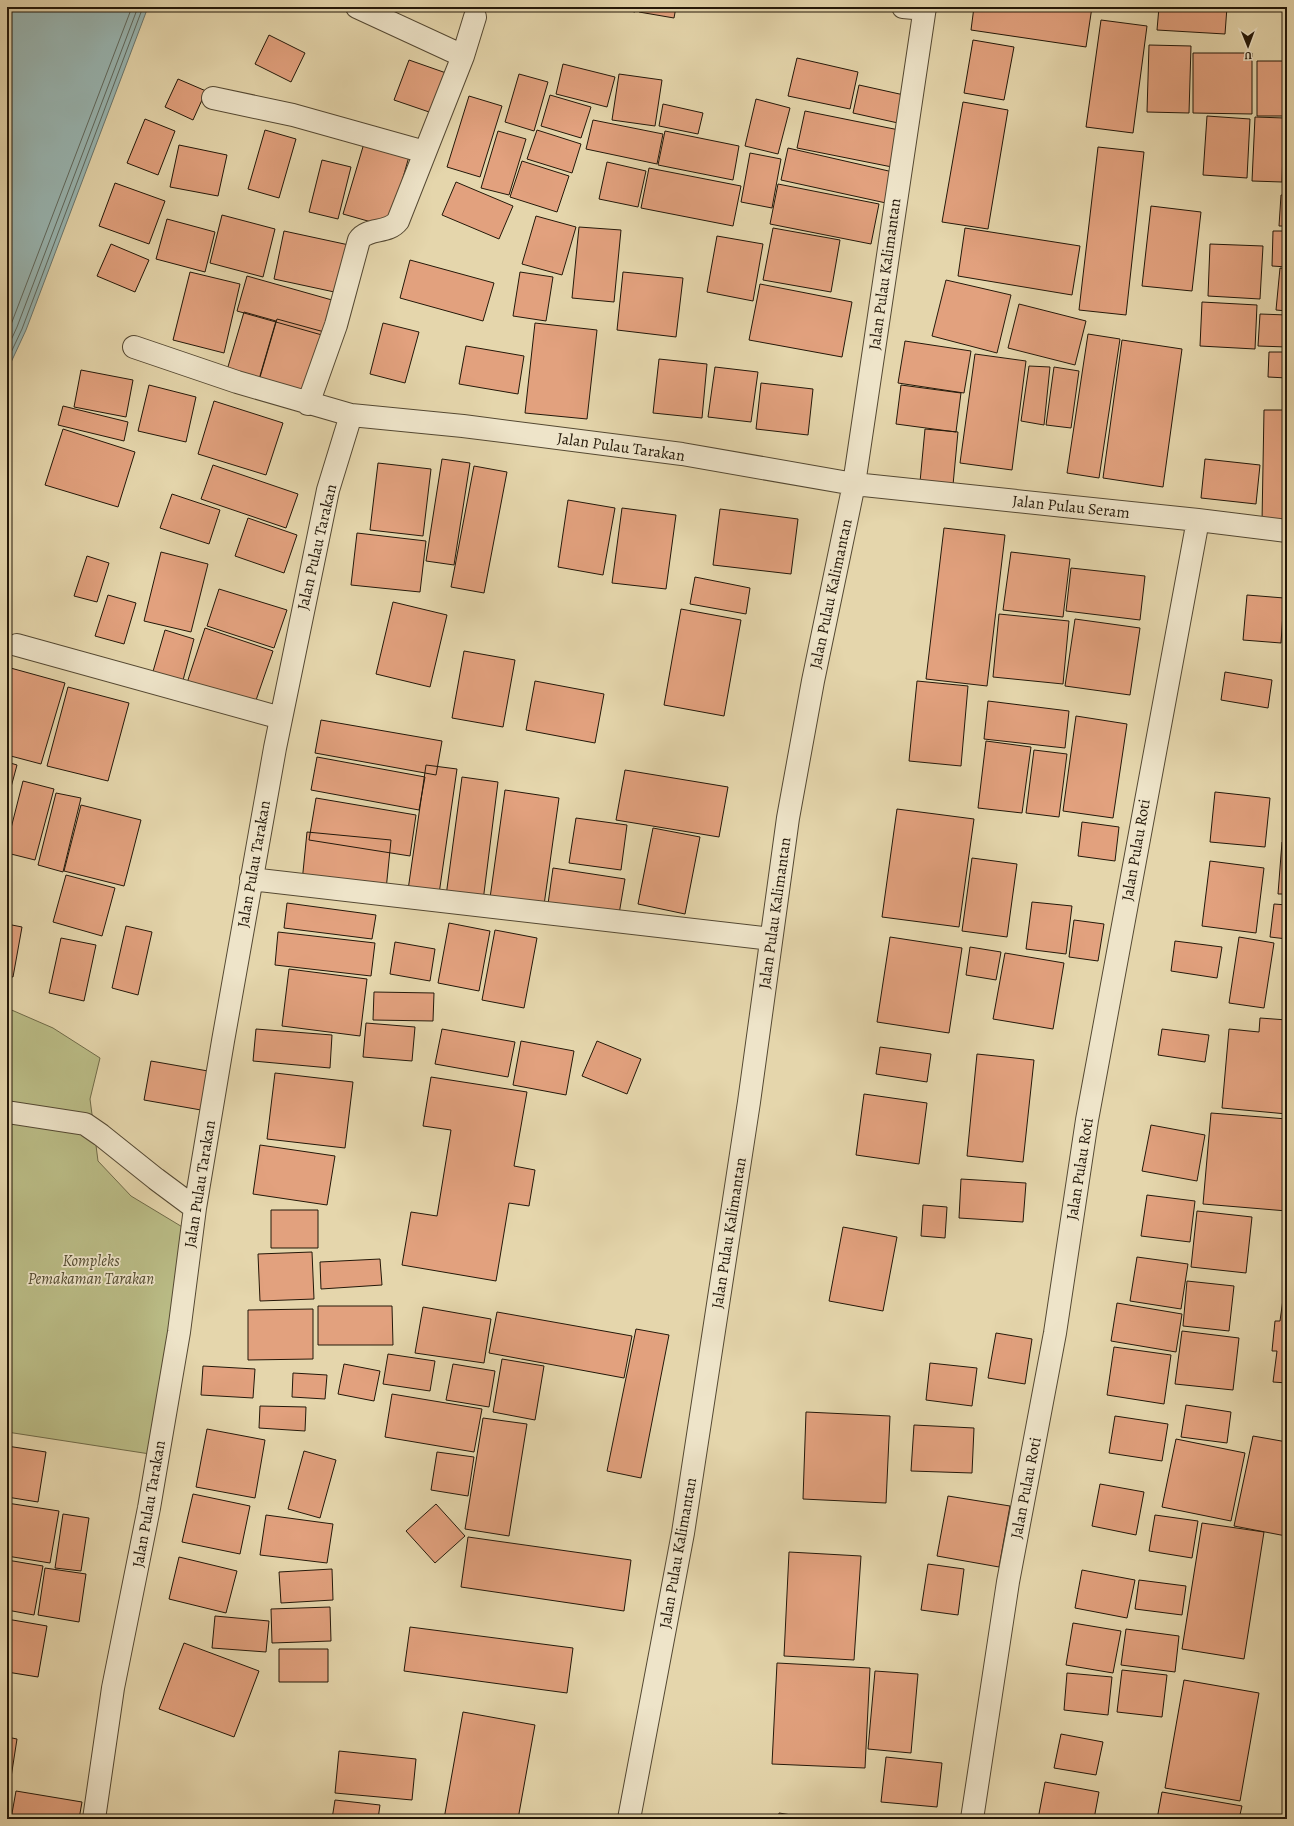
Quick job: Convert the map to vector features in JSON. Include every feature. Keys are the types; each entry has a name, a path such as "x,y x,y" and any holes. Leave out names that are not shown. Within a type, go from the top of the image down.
{"street":[{"path":"357,7 463,56"},
{"path":"903,7 925,8"},
{"name":"Jalan Pulau Kalimantan","path":"629,1819 683,1533 749,1102 788,818 813,681 854,484 925,8"},
{"path":"308,404 336,325 359,240 364,234 386,229 395,225 463,56 475,17"},
{"path":"213,98 293,115 425,152"},
{"path":"134,347 237,382 308,404 351,415"},
{"name":"Jalan Pulau Tarakan","path":"94,1819 113,1688 149,1508 179,1332 195,1208 281,718 328,490 351,415 463,426 682,454 854,484"},
{"name":"Jalan Pulau Seram","path":"854,484 1198,520 1287,532"},
{"name":"Jalan Pulau Roti","path":"972,1819 1008,1582 1055,1333 1087,1120 1198,520"},
{"path":"17,645 281,718"},
{"path":"252,879 771,939"},
{"path":"7,1112 85,1124 101,1134 156,1179 195,1208"}],"green space":[{"name":"Kompleks Pemakaman Tarakan","path":"7,1008 53,1028 100,1058 90,1099 98,1161 131,1196 184,1228 150,1454 7,1432"}],"water":[{"path":"7,7 148,7 26,330 7,371"}],"building":[{"path":"612,7 636,7 635,12"},
{"path":"639,7 676,7 674,18 639,12"},
{"path":"974,7 1092,7 1086,47 971,30"},
{"path":"1159,7 1227,7 1225,34 1157,30"},
{"path":"1101,20 1147,26 1133,133 1086,127"},
{"path":"269,35 305,53 291,82 255,64"},
{"path":"973,40 1014,47 1004,100 964,93"},
{"path":"1149,45 1191,46 1189,113 1147,112"},
{"path":"1193,53 1252,53 1252,114 1193,113"},
{"path":"797,58 858,72 850,109 788,96"},
{"path":"409,60 449,74 435,114 394,100"},
{"path":"1257,61 1287,61 1287,116 1257,116"},
{"path":"563,64 615,77 607,107 556,94"},
{"path":"519,74 548,82 534,131 505,122"},
{"path":"619,74 662,80 655,126 612,120"},
{"path":"178,79 206,91 193,120 165,107"},
{"path":"859,85 904,95 898,123 853,113"},
{"path":"550,95 591,107 581,138 541,126"},
{"path":"469,96 502,106 480,177 447,167"},
{"path":"756,99 790,108 778,154 745,146"},
{"path":"963,102 1008,110 988,229 942,222"},
{"path":"663,104 703,113 698,134 659,126"},
{"path":"805,111 904,131 897,168 797,148"},
{"path":"1207,116 1250,119 1247,178 1203,175"},
{"path":"1255,117 1284,118 1282,182 1252,181"},
{"path":"145,119 175,131 158,175 127,163"},
{"path":"593,120 663,134 657,164 586,149"},
{"path":"1286,122 1287,158 1284,158"},
{"path":"265,130 296,139 279,198 248,189"},
{"path":"537,130 581,144 572,173 527,159"},
{"path":"498,131 526,139 509,195 481,188"},
{"path":"665,131 739,146 733,180 658,165"},
{"path":"365,140 410,153 389,227 343,214"},
{"path":"179,145 227,155 218,196 170,187"},
{"path":"1098,147 1144,152 1126,315 1079,310"},
{"path":"788,148 893,172 886,203 781,180"},
{"path":"750,153 781,159 772,208 741,202"},
{"path":"322,160 351,167 338,219 309,212"},
{"path":"522,161 569,176 557,212 510,197"},
{"path":"1285,161 1287,161 1287,194 1285,194"},
{"path":"607,162 646,171 638,207 599,199"},
{"path":"649,168 741,186 733,226 641,208"},
{"path":"456,182 513,206 499,239 442,215"},
{"path":"115,183 165,201 149,244 99,226"},
{"path":"778,184 879,204 871,244 770,224"},
{"path":"1281,195 1287,195 1287,226 1279,226"},
{"path":"1151,206 1201,212 1192,291 1142,286"},
{"path":"222,215 275,229 263,277 210,263"},
{"path":"536,216 576,227 562,275 522,264"},
{"path":"167,219 215,232 205,272 156,259"},
{"path":"579,227 621,230 614,302 572,298"},
{"path":"773,228 840,240 831,292 763,280"},
{"path":"965,228 1080,246 1072,295 958,276"},
{"path":"284,231 349,245 339,293 274,279"},
{"path":"1273,231 1287,231 1287,267 1272,266"},
{"path":"717,236 763,244 753,301 707,292"},
{"path":"111,244 149,260 135,292 97,276"},
{"path":"1210,244 1263,246 1260,299 1208,296"},
{"path":"410,260 494,283 483,321 400,298"},
{"path":"1280,268 1287,269 1287,311 1276,310"},
{"path":"190,272 240,284 224,353 173,340"},
{"path":"520,272 553,277 546,321 513,316"},
{"path":"623,272 683,278 676,337 617,330"},
{"path":"247,276 339,302 329,337 237,311"},
{"path":"946,280 1011,295 997,353 932,336"},
{"path":"760,284 852,302 842,357 749,340"},
{"path":"1202,302 1257,305 1255,349 1200,346"},
{"path":"1019,304 1086,321 1075,365 1008,348"},
{"path":"244,312 276,321 257,386 225,377"},
{"path":"1260,314 1287,315 1287,347 1258,346"},
{"path":"277,319 328,333 309,398 258,384"},
{"path":"383,323 419,332 405,383 370,374"},
{"path":"535,323 597,330 587,419 525,413"},
{"path":"1088,334 1120,339 1099,478 1067,473"},
{"path":"1122,340 1182,349 1163,487 1103,478"},
{"path":"905,341 971,351 964,393 898,383"},
{"path":"466,346 524,356 518,394 459,384"},
{"path":"1269,352 1287,352 1287,378 1268,377"},
{"path":"975,354 1026,361 1012,470 960,463"},
{"path":"659,359 707,364 702,418 653,413"},
{"path":"1029,366 1050,367 1044,425 1021,421"},
{"path":"715,367 758,372 751,422 708,417"},
{"path":"1054,367 1079,371 1071,428 1046,425"},
{"path":"81,370 133,380 126,417 74,407"},
{"path":"761,383 813,389 808,435 756,429"},
{"path":"149,385 196,397 186,442 138,431"},
{"path":"901,385 961,393 956,432 896,424"},
{"path":"214,401 283,423 266,475 198,454"},
{"path":"63,406 128,422 124,441 58,425"},
{"path":"1264,410 1287,410 1287,522 1262,522"},
{"path":"63,429 135,452 118,507 45,485"},
{"path":"925,429 958,432 953,485 920,482"},
{"path":"442,459 470,463 454,565 426,561"},
{"path":"1205,459 1260,465 1256,504 1201,498"},
{"path":"378,463 431,469 423,536 370,530"},
{"path":"213,465 298,494 286,528 201,499"},
{"path":"474,466 507,472 484,593 451,587"},
{"path":"172,494 220,510 209,544 160,528"},
{"path":"568,500 615,508 603,575 558,567"},
{"path":"622,508 676,515 666,589 612,583"},
{"path":"720,509 798,519 791,574 713,565"},
{"path":"248,518 297,535 284,573 235,556"},
{"path":"944,528 1005,535 987,686 926,679"},
{"path":"357,533 426,541 420,592 351,585"},
{"path":"161,552 208,564 191,632 144,621"},
{"path":"1011,552 1070,559 1063,617 1003,610"},
{"path":"87,556 109,563 97,602 74,596"},
{"path":"1071,568 1145,576 1140,620 1066,611"},
{"path":"695,577 750,588 746,614 690,604"},
{"path":"219,589 287,610 274,648 207,626"},
{"path":"108,595 136,603 124,644 95,636"},
{"path":"1247,595 1284,598 1281,643 1243,640"},
{"path":"393,602 447,615 430,687 376,674"},
{"path":"681,609 741,620 724,716 664,705"},
{"path":"999,614 1069,621 1063,684 993,677"},
{"path":"1075,619 1140,628 1130,695 1065,686"},
{"path":"205,628 273,651 254,706 187,683"},
{"path":"165,630 194,639 182,684 152,675"},
{"path":"464,651 515,660 503,727 452,718"},
{"path":"7,667 65,683 41,764 7,755"},
{"path":"1225,672 1272,680 1268,708 1221,700"},
{"path":"535,681 604,694 595,743 526,730"},
{"path":"917,681 968,686 961,766 909,761"},
{"path":"68,687 129,703 108,781 47,766"},
{"path":"988,701 1069,711 1065,748 984,739"},
{"path":"1076,716 1127,724 1113,818 1063,811"},
{"path":"321,720 442,741 436,775 315,753"},
{"path":"986,741 1031,747 1022,813 978,808"},
{"path":"1034,750 1067,754 1059,817 1026,813"},
{"path":"317,757 425,777 419,810 311,790"},
{"path":"7,762 17,765 7,802"},
{"path":"426,765 457,769 439,894 408,890"},
{"path":"625,770 728,787 719,837 616,820"},
{"path":"462,777 498,782 483,901 446,896"},
{"path":"23,781 54,789 35,860 7,853 7,844"},
{"path":"505,790 559,798 544,905 490,898"},
{"path":"1215,792 1270,798 1265,847 1210,842"},
{"path":"56,793 81,798 63,872 38,865"},
{"path":"316,798 416,815 410,856 309,840"},
{"path":"81,805 141,820 124,886 64,871"},
{"path":"897,809 974,819 959,927 882,917"},
{"path":"576,818 627,825 621,870 569,863"},
{"path":"1082,822 1119,827 1115,861 1078,856"},
{"path":"653,828 700,837 685,914 638,904"},
{"path":"307,832 391,840 386,890 302,882"},
{"path":"1282,842 1287,842 1287,894 1278,894"},
{"path":"972,858 1017,864 1007,937 962,931"},
{"path":"1210,861 1264,868 1256,933 1202,926"},
{"path":"553,868 625,879 619,914 548,904"},
{"path":"66,875 115,888 102,936 53,922"},
{"path":"1032,902 1072,906 1066,954 1026,949"},
{"path":"287,903 376,915 372,939 284,928"},
{"path":"1274,904 1287,905 1287,939 1270,937"},
{"path":"1074,920 1104,924 1098,961 1069,957"},
{"path":"449,923 490,931 479,991 438,983"},
{"path":"7,924 22,927 13,977 7,976"},
{"path":"126,926 152,932 138,995 112,988"},
{"path":"495,930 537,938 524,1008 482,1000"},
{"path":"278,932 375,943 371,976 275,965"},
{"path":"890,937 962,948 949,1033 877,1022"},
{"path":"1239,937 1274,943 1264,1008 1229,1003"},
{"path":"61,938 96,945 84,1001 49,993"},
{"path":"1175,941 1222,947 1217,978 1171,971"},
{"path":"395,942 435,949 430,981 390,974"},
{"path":"970,947 1001,952 996,980 966,975"},
{"path":"1005,953 1064,963 1053,1029 993,1019"},
{"path":"289,969 367,979 360,1036 282,1026"},
{"path":"374,992 434,993 433,1021 373,1020"},
{"path":"1260,1018 1287,1020 1287,1114 1222,1108 1229,1029 1259,1032"},
{"path":"366,1023 415,1027 412,1061 363,1057"},
{"path":"256,1029 332,1035 330,1068 253,1061"},
{"path":"442,1029 515,1042 508,1077 435,1064"},
{"path":"1162,1029 1209,1035 1205,1062 1158,1055"},
{"path":"521,1041 574,1051 566,1095 513,1085"},
{"path":"597,1041 641,1059 627,1094 582,1076"},
{"path":"880,1047 931,1054 927,1082 876,1074"},
{"path":"977,1054 1034,1060 1023,1162 967,1156"},
{"path":"151,1061 208,1071 201,1110 144,1100"},
{"path":"275,1073 353,1082 345,1148 267,1139"},
{"path":"431,1077 527,1092 514,1166 535,1170 529,1206 509,1203 496,1281 402,1265 411,1212 437,1216 451,1130 423,1126"},
{"path":"864,1094 927,1103 919,1164 856,1155"},
{"path":"1211,1113 1287,1119 1287,1211 1203,1204"},
{"path":"1151,1125 1205,1135 1197,1181 1142,1171"},
{"path":"260,1145 335,1156 327,1205 253,1194"},
{"path":"961,1179 1026,1183 1023,1222 959,1218"},
{"path":"1147,1195 1195,1201 1190,1242 1141,1236"},
{"path":"923,1205 947,1207 945,1238 921,1236"},
{"path":"271,1210 318,1210 318,1248 271,1248"},
{"path":"1197,1211 1252,1217 1246,1273 1191,1267"},
{"path":"843,1227 897,1237 883,1311 829,1301"},
{"path":"312,1252 314,1299 260,1301 258,1254"},
{"path":"1137,1257 1188,1264 1181,1309 1130,1301"},
{"path":"380,1259 382,1285 321,1289 320,1262"},
{"path":"1187,1281 1234,1286 1229,1331 1183,1326"},
{"path":"1284,1292 1287,1292 1287,1383 1273,1382 1277,1351 1272,1351 1275,1321 1280,1321"},
{"path":"1117,1303 1182,1314 1176,1352 1111,1341"},
{"path":"318,1306 392,1306 393,1345 318,1345"},
{"path":"423,1307 491,1319 484,1363 415,1353"},
{"path":"313,1309 313,1359 248,1360 248,1310"},
{"path":"497,1312 632,1336 624,1378 489,1353"},
{"path":"636,1329 669,1335 641,1478 607,1471"},
{"path":"1182,1331 1239,1338 1233,1390 1175,1384"},
{"path":"996,1333 1032,1339 1025,1384 988,1378"},
{"path":"1114,1347 1171,1355 1164,1404 1107,1395"},
{"path":"388,1354 435,1361 430,1391 383,1384"},
{"path":"502,1359 544,1366 535,1420 493,1412"},
{"path":"930,1363 977,1368 972,1406 926,1400"},
{"path":"344,1364 380,1371 374,1401 338,1394"},
{"path":"453,1364 495,1371 489,1407 446,1400"},
{"path":"203,1366 255,1369 253,1398 201,1395"},
{"path":"293,1373 327,1375 325,1399 292,1397"},
{"path":"392,1394 482,1409 474,1452 385,1437"},
{"path":"1186,1405 1231,1412 1227,1443 1181,1437"},
{"path":"260,1406 306,1407 305,1431 259,1428"},
{"path":"806,1412 890,1416 886,1503 803,1499"},
{"path":"1115,1416 1168,1424 1162,1461 1109,1453"},
{"path":"483,1418 527,1424 509,1536 465,1529"},
{"path":"914,1425 974,1428 972,1473 911,1471"},
{"path":"207,1429 265,1440 255,1498 196,1487"},
{"path":"1253,1436 1287,1442 1286,1536 1234,1526"},
{"path":"1176,1439 1245,1453 1231,1521 1162,1507"},
{"path":"7,1446 46,1452 38,1502 7,1497"},
{"path":"304,1451 336,1460 320,1518 288,1509"},
{"path":"437,1452 474,1457 468,1496 431,1490"},
{"path":"1100,1484 1144,1492 1136,1535 1092,1526"},
{"path":"193,1494 250,1506 240,1554 182,1542"},
{"path":"948,1496 1010,1506 999,1567 937,1556"},
{"path":"7,1503 59,1511 50,1563 7,1556"},
{"path":"436,1504 465,1536 435,1563 406,1531"},
{"path":"63,1514 89,1518 81,1571 55,1568"},
{"path":"266,1515 333,1524 327,1563 260,1555"},
{"path":"1155,1515 1198,1521 1192,1558 1149,1551"},
{"path":"1202,1523 1264,1532 1244,1659 1182,1649"},
{"path":"468,1537 631,1560 624,1611 461,1587"},
{"path":"789,1552 861,1556 854,1660 784,1656"},
{"path":"179,1557 237,1571 226,1613 169,1599"},
{"path":"7,1560 43,1566 34,1615 7,1610"},
{"path":"928,1564 964,1569 958,1615 921,1610"},
{"path":"45,1568 86,1574 79,1622 38,1615"},
{"path":"332,1569 333,1600 281,1603 279,1572"},
{"path":"1082,1570 1135,1580 1127,1618 1075,1608"},
{"path":"1139,1580 1186,1586 1182,1615 1135,1609"},
{"path":"330,1607 331,1641 272,1643 271,1609"},
{"path":"215,1616 269,1621 266,1652 212,1648"},
{"path":"7,1619 47,1626 38,1677 7,1672"},
{"path":"1073,1623 1121,1631 1113,1673 1066,1665"},
{"path":"410,1627 573,1648 567,1693 404,1671"},
{"path":"1126,1629 1179,1636 1175,1672 1121,1665"},
{"path":"184,1643 259,1671 234,1737 159,1709"},
{"path":"279,1649 328,1649 328,1682 279,1682"},
{"path":"777,1663 870,1668 865,1768 772,1764"},
{"path":"1122,1670 1167,1675 1162,1717 1117,1712"},
{"path":"875,1671 918,1674 911,1753 868,1749"},
{"path":"1067,1673 1112,1677 1108,1715 1064,1710"},
{"path":"7,1680 11,1680 7,1701"},
{"path":"1184,1680 1259,1693 1240,1801 1165,1788"},
{"path":"463,1712 535,1725 518,1819 444,1819"},
{"path":"1061,1734 1103,1742 1096,1775 1054,1768"},
{"path":"7,1737 17,1739 10,1784 7,1784"},
{"path":"339,1751 416,1759 412,1800 335,1793"},
{"path":"886,1757 942,1763 937,1807 881,1802"},
{"path":"1045,1782 1099,1792 1094,1819 1038,1819"},
{"path":"16,1791 82,1802 79,1819 11,1819"},
{"path":"1162,1792 1242,1806 1239,1819 1157,1819"},
{"path":"335,1800 380,1805 378,1819 332,1819"},
{"path":"779,1813 817,1819 778,1819"}]}
